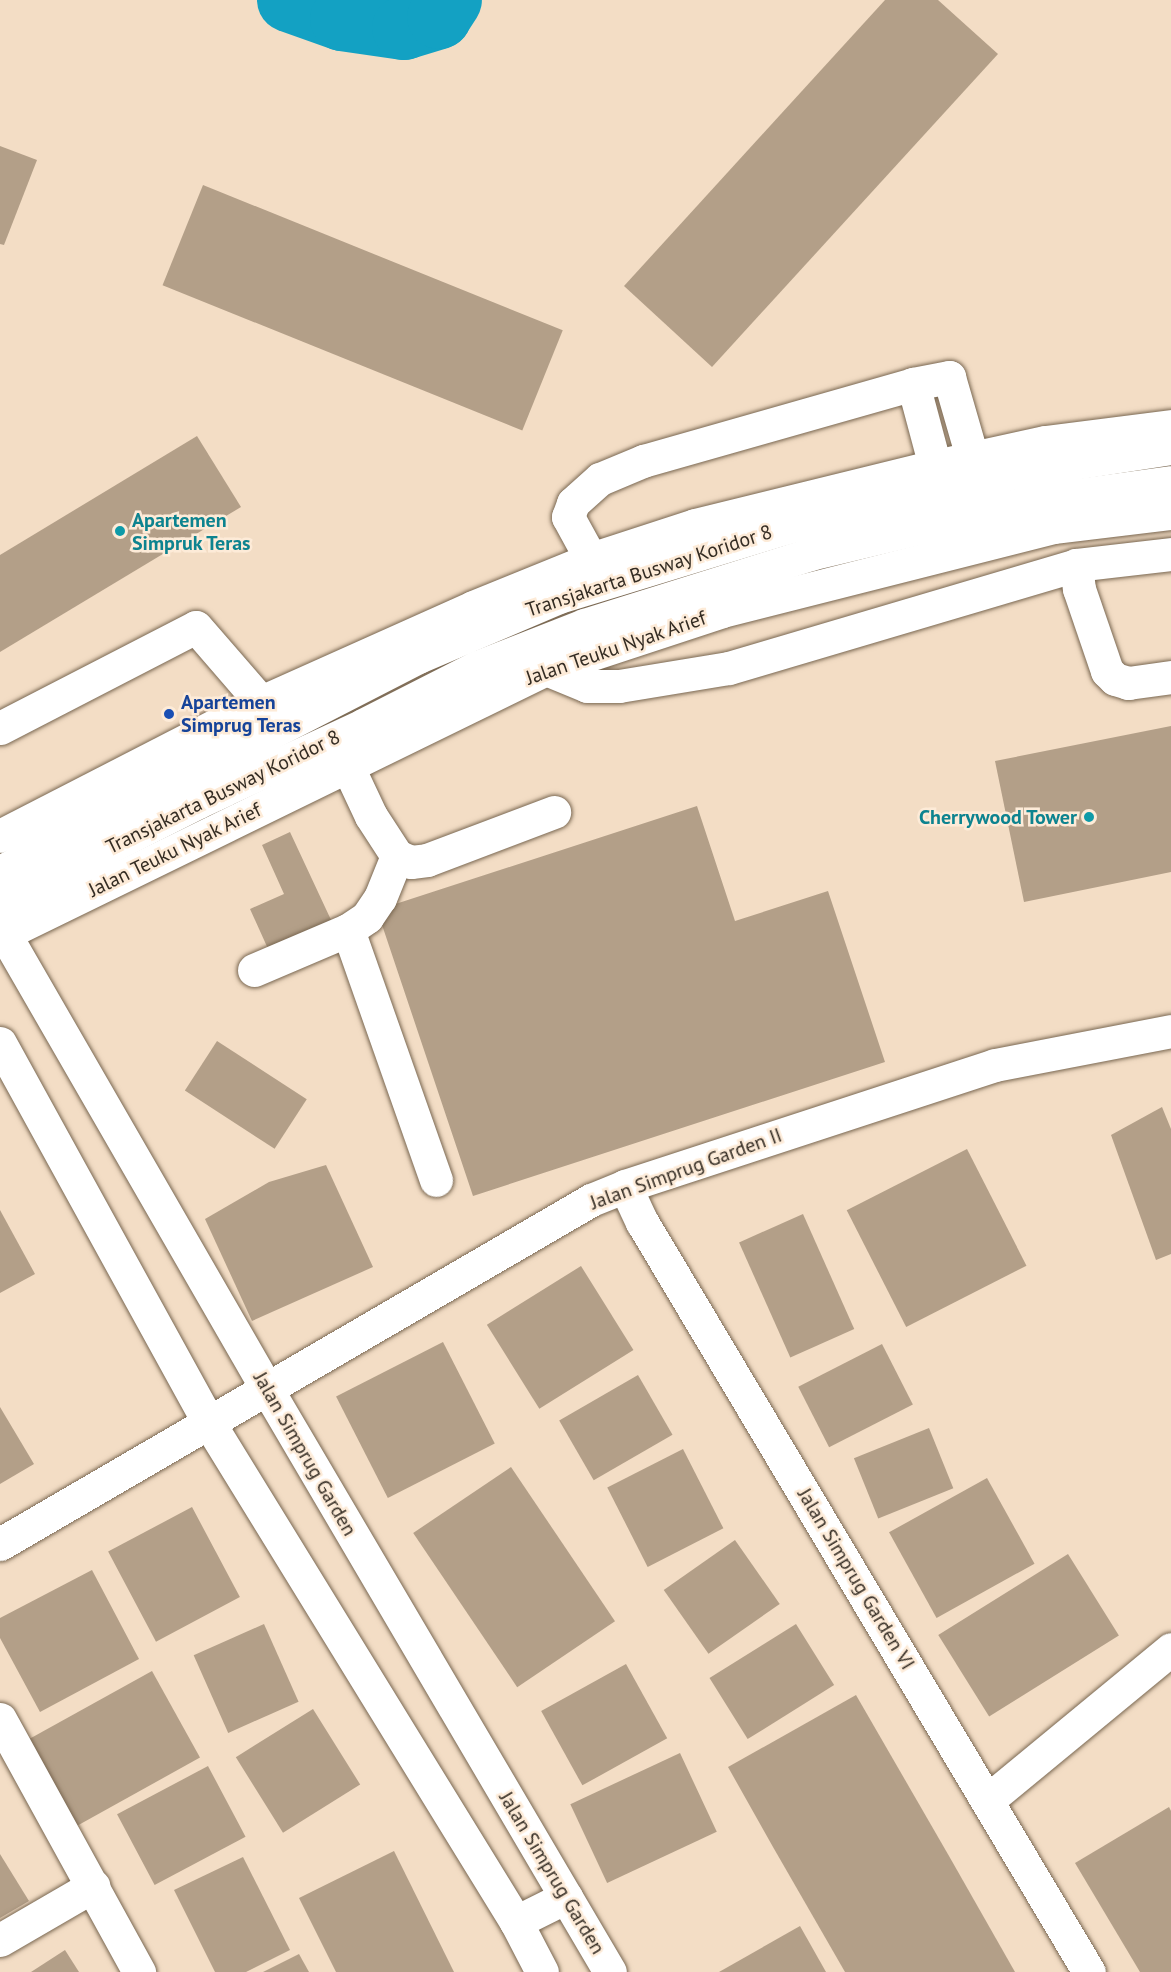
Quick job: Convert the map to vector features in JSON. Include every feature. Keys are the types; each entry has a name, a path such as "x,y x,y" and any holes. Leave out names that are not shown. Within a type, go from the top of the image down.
{"main road":[{"path":"591,559 568,517 573,503 600,479 644,462 913,384 949,377 973,460"},
{"path":"913,384 935,466"},
{"path":"0,836 261,702 473,607 591,559 695,525 935,466 973,460 1045,442 1171,426"},
{"name":"Transjakarta Busway Koridor 8","path":"0,872 417,657 559,597 795,525 1016,472 1171,448"},
{"name":"Transjakarta Busway Koridor 8","path":"1,924 198,802 363,725 477,667 584,625 821,551 1033,501 1171,482"},
{"name":"Jalan Teuku Nyak Arief","path":"1,924 347,765 546,669 722,611 1053,527 1171,513"},
{"path":"546,669 587,686 619,686 729,668 1171,554"},
{"path":"1078,577 1107,671 1115,680 1128,683 1171,677"},
{"path":"0,728 196,627 261,702"},
{"path":"347,765 371,816 397,856 411,862 427,860 554,812"},
{"path":"254,970 348,930 367,917 380,898 397,856"},
{"name":"Jalan Simprug Garden","path":"1,924 267,1389 610,1972"},
{"path":"348,930 436,1180"},
{"name":"Jalan Simprug Garden II","path":"208,1423 591,1200 625,1186 995,1065 1171,1030"},
{"path":"0,1043 208,1423 516,1923 542,1972"},
{"name":"Jalan Simprug Garden VI","path":"625,1186 648,1232 1089,1972"},
{"path":"0,1544 208,1423"},
{"path":"988,1800 1171,1649"},
{"path":"0,1719 140,1972"},
{"path":"0,1940 93,1886"},
{"path":"516,1923 566,1897"}],"building":[{"path":"885,0 938,0 998,54 712,367 624,286"},
{"path":"0,146 37,160 4,245 0,244"},
{"path":"203,185 563,330 522,430 163,285"},
{"name":"Apartemen Simpruk Teras","path":"197,436 241,507 0,652 0,555"},
{"name":"Cherrywood Tower","path":"1171,726 1171,872 1024,902 995,761"},
{"path":"697,806 735,921 828,891 885,1062 473,1196 377,910"},
{"path":"290,832 332,922 269,951 250,909 284,894 262,845"},
{"path":"217,1041 307,1099 275,1149 185,1090"},
{"path":"1162,1107 1171,1129 1171,1254 1156,1260 1111,1135"},
{"path":"967,1149 1026,1266 906,1327 847,1210"},
{"path":"326,1165 373,1267 252,1321 205,1219 269,1182"},
{"path":"0,1210 35,1274 0,1293"},
{"path":"803,1214 854,1329 790,1358 739,1242"},
{"path":"581,1266 633,1350 539,1409 487,1325"},
{"path":"443,1342 495,1444 388,1498 336,1396"},
{"path":"882,1344 913,1405 829,1447 798,1387"},
{"path":"638,1375 672,1435 594,1480 559,1420"},
{"path":"0,1407 34,1464 0,1484"},
{"path":"929,1428 953,1488 878,1519 854,1458"},
{"path":"683,1449 723,1528 648,1567 607,1488"},
{"path":"511,1467 615,1621 517,1687 413,1533"},
{"path":"987,1478 1035,1564 937,1618 889,1532"},
{"path":"192,1507 240,1597 156,1642 108,1552"},
{"path":"735,1540 780,1604 708,1654 664,1590"},
{"path":"1068,1554 1119,1635 989,1716 938,1635"},
{"path":"92,1570 139,1659 40,1712 0,1638 0,1618"},
{"path":"264,1624 299,1702 228,1733 194,1655"},
{"path":"796,1624 834,1685 748,1739 709,1678"},
{"path":"626,1664 667,1738 582,1785 541,1711"},
{"path":"152,1671 200,1758 74,1827 26,1741"},
{"path":"856,1695 1015,1972 845,1972 773,1847 728,1767"},
{"path":"313,1709 360,1784 283,1833 236,1757"},
{"path":"680,1753 717,1832 607,1883 570,1804"},
{"path":"208,1766 246,1837 155,1885 117,1814"},
{"path":"1169,1807 1171,1811 1171,1972 1140,1972 1075,1863"},
{"path":"394,1851 454,1972 336,1972 299,1898"},
{"path":"0,1854 29,1901 0,1918"},
{"path":"243,1857 290,1950 246,1972 215,1972 174,1890"},
{"path":"800,1926 826,1972 719,1972"},
{"path":"65,1950 79,1972 31,1972"},
{"path":"299,1954 309,1972 263,1972"}],"waterway":[{"path":"289,0 342,19 404,28 439,17 450,0"}],"place":[{"name":"Apartemen Simpruk Teras","path":"120,531"},
{"name":"Apartemen Simprug Teras","path":"169,714"},
{"name":"Cherrywood Tower","path":"1089,817"}]}
